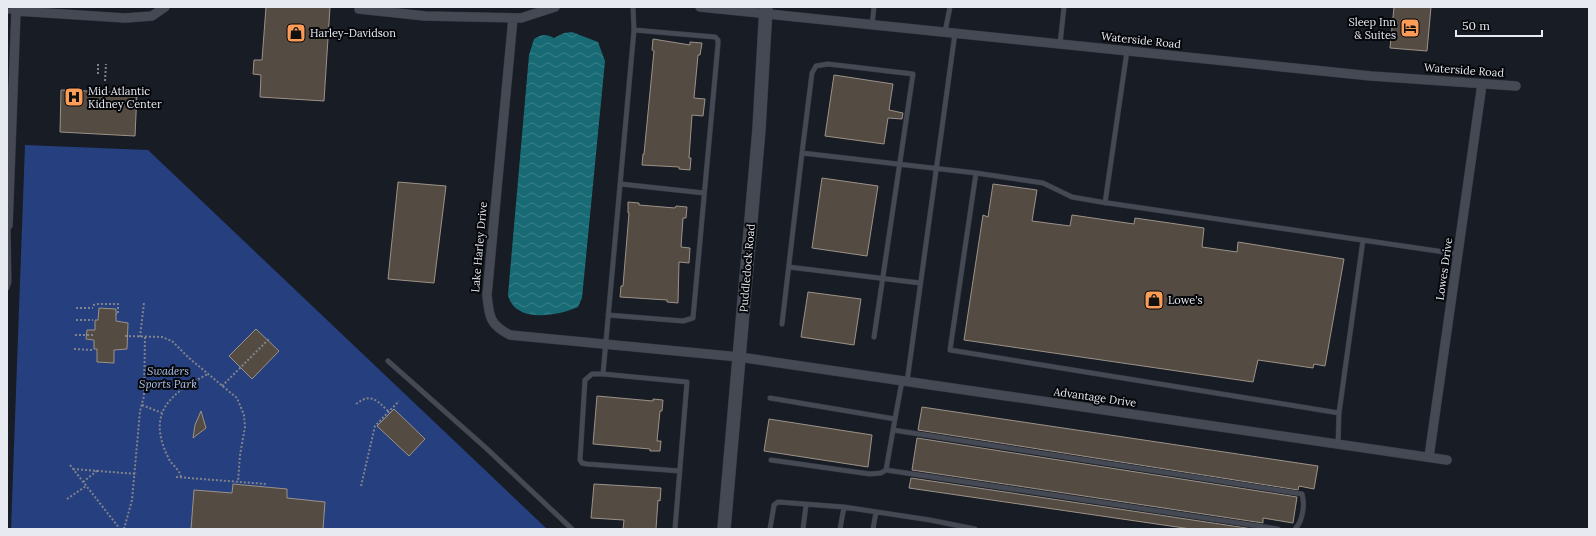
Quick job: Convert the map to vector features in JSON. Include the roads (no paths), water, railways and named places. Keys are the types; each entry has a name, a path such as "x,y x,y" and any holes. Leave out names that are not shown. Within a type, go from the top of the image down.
{"main road":[{"name":"Puddledock Road","path":"724,529 759,129 765,10"}],"street":[{"path":"8,225 14,9 137,18 152,16 165,7"},
{"path":"359,8 426,16 521,18 555,7"},
{"name":"Waterside Road","path":"700,7 765,10 872,25 1371,76 1516,86"},
{"name":"Lake Harley Drive","path":"513,18 487,295 489,316 497,329 510,335 739,357"},
{"name":"Lowes Drive","path":"1429,457 1482,84"},
{"name":"Advantage Drive","path":"739,357 1446,460"}],"lane":[{"path":"603,374 634,30 633,7"},
{"path":"872,25 874,7"},
{"path":"945,32 950,7"},
{"path":"1060,44 1064,7"},
{"path":"608,316 683,321 693,318 718,40 715,37 634,30"},
{"path":"771,460 870,474 881,474 886,470 895,418 904,382 920,283 955,33"},
{"path":"1105,203 1127,51"},
{"path":"782,324 812,72 816,66 828,64 913,74 874,337"},
{"path":"802,153 936,170 976,173 1043,183 1072,197 1105,203 1458,254"},
{"path":"976,173 950,350 1339,413"},
{"path":"621,184 704,193"},
{"path":"7,288 9,282 8,225"},
{"path":"1338,444 1339,413 1363,240"},
{"path":"789,267 920,283"},
{"path":"388,361 486,448 572,529"},
{"path":"675,529 680,471 687,382 592,374 586,380 580,460 582,463 680,471"},
{"path":"770,398 895,418"},
{"path":"893,430 1302,494 1304,500 1303,510 1295,529"},
{"path":"886,470 1278,529"},
{"path":"770,529 775,503 844,507 975,529"},
{"path":"803,529 806,505"},
{"path":"840,529 844,507"},
{"path":"873,529 876,512"}],"water":[{"path":"572,32 598,42 605,61 582,298 578,307 560,313 549,315 528,314 519,310 512,304 508,295 529,55 534,39 537,37 544,35 554,38 564,33"}],"place":[{"name":"Sleep Inn & Suites","path":"1410,28"},
{"name":"Harley-Davidson","path":"296,33"},
{"name":"Mid Atlantic Kidney Center","path":"74,97"},
{"name":"Lowe's","path":"1154,300"}],"park label":[{"name":"Swaders Sports Park","path":"168,377"}]}
